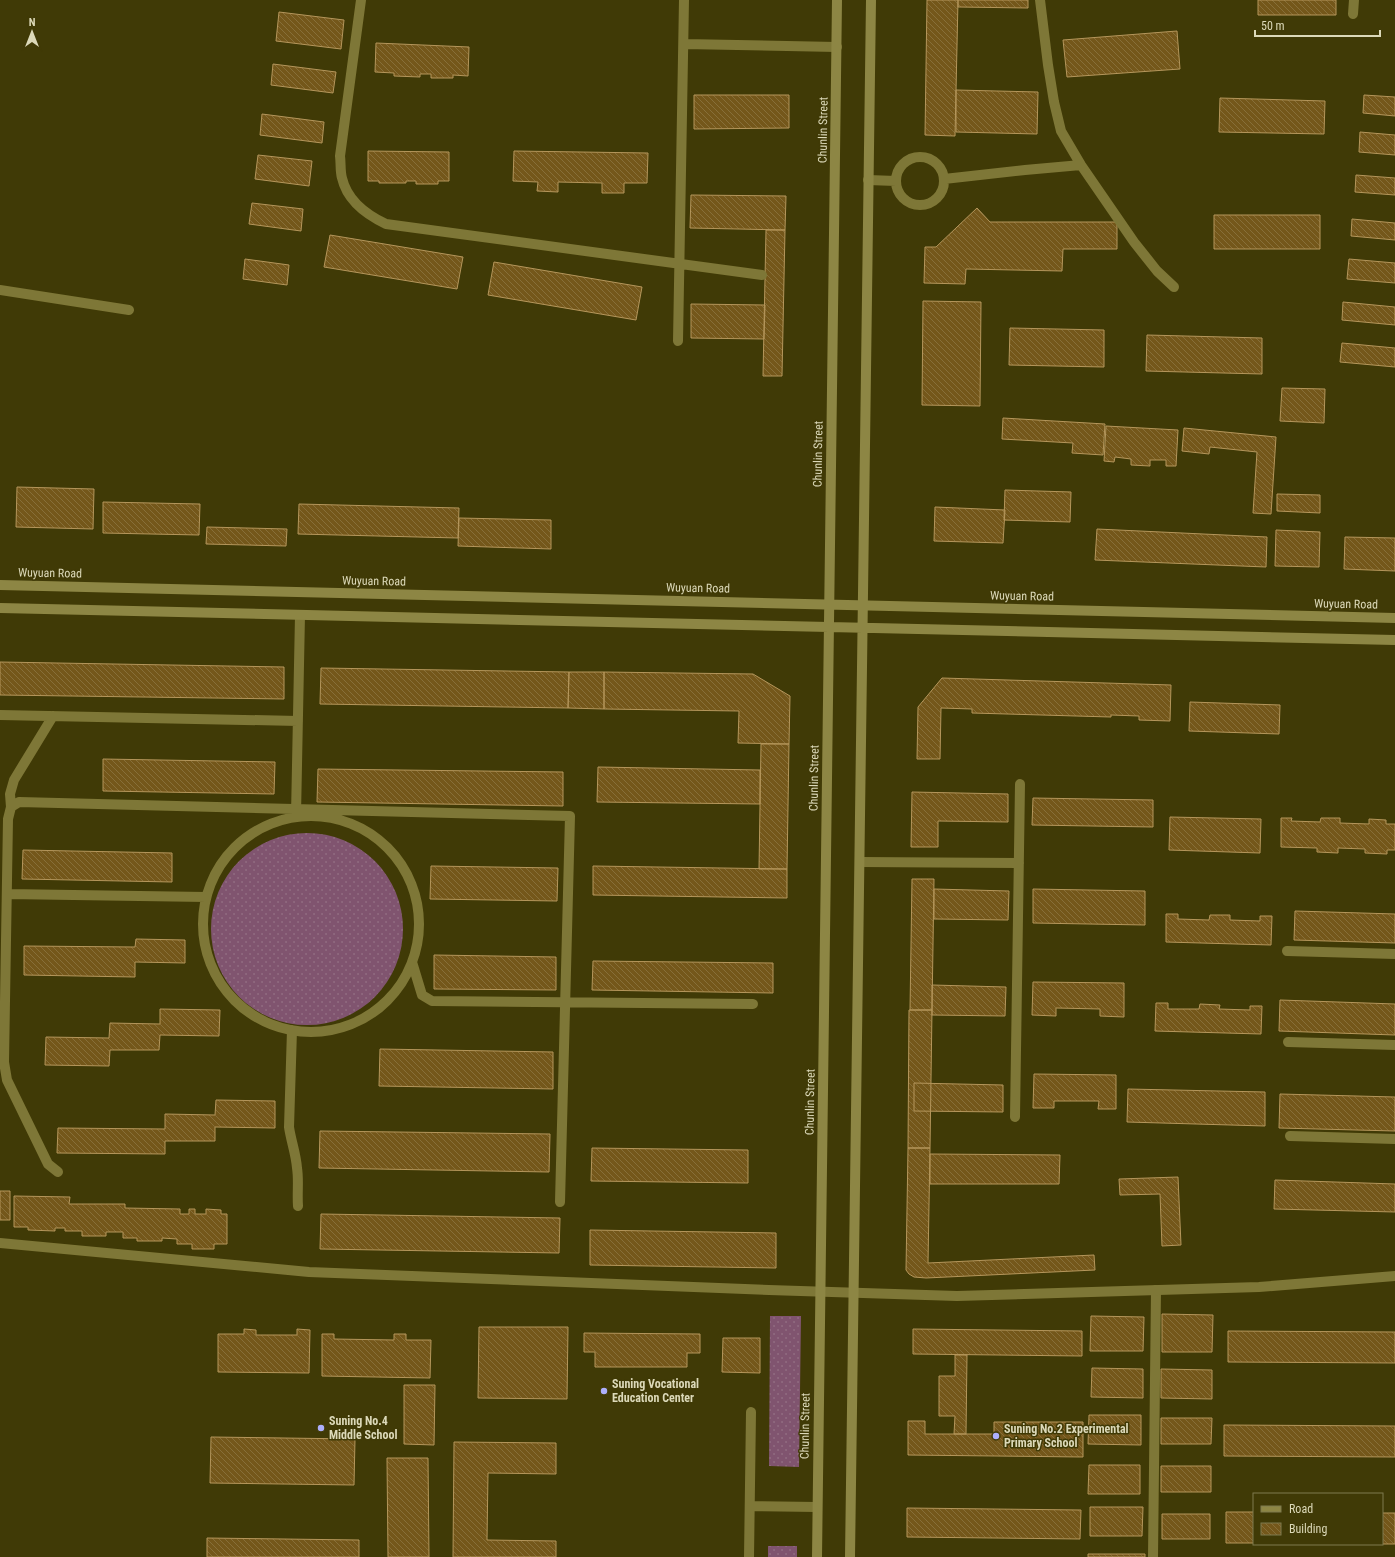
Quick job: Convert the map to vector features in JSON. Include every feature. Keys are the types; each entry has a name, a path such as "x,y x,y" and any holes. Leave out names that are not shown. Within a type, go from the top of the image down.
{"main road":[{"name":"Chunlin Street","path":"817,1557 837,0"},
{"path":"850,1557 871,0"},
{"name":"Wuyuan Road","path":"0,585 1395,618"},
{"path":"0,608 1395,640"}],"street":[{"path":"361,0 340,156 342,178 347,191 358,205 370,216 386,224 762,275"},
{"path":"678,341 684,0"},
{"path":"1040,0 1054,102 1061,131 1081,165 1134,242 1158,271 1174,287"},
{"path":"1353,14 1354,0"},
{"path":"684,44 837,47"},
{"path":"922,158 929,159 936,163 943,173 944,180 942,192 937,198 930,203 923,205 907,202 897,189 896,181 898,173 907,161 922,158"},
{"path":"944,180 1081,165"},
{"path":"868,180 896,181"},
{"path":"0,290 130,310"},
{"path":"296,813 300,615"},
{"path":"0,716 298,721"},
{"path":"53,716 14,780 10,794 11,807 8,819 4,1062 7,1080 48,1164 58,1172"},
{"path":"1015,1117 1020,784"},
{"path":"11,807 19,802 296,813 570,816 560,1202"},
{"path":"296,813 336,819 353,824 378,839 394,855 404,868 411,882 418,912 417,944 412,962 398,987 387,1000 360,1020 327,1030 292,1030 275,1026 260,1019 245,1009 232,998 221,984 207,953 203,936 203,919 206,897 217,870 227,856 239,843 253,833 296,813"},
{"path":"860,862 1019,864"},
{"path":"7,894 206,897"},
{"path":"1287,951 1395,954"},
{"path":"412,962 422,995 432,1001 753,1004"},
{"path":"292,1030 289,1127 297,1169 298,1206"},
{"path":"1288,1042 1395,1045"},
{"path":"1290,1136 1395,1139"},
{"path":"0,1243 309,1272 957,1296 1259,1286 1395,1276"},
{"path":"1153,1557 1156,1290"},
{"path":"749,1557 751,1412"},
{"path":"750,1506 817,1507"}],"shaded area":[{"path":"298,833 316,833 344,840 360,849 375,861 387,876 396,892 403,920 403,938 396,966 387,982 375,997 360,1009 344,1018 316,1025 298,1025 279,1021 262,1014 246,1003 233,990 222,974 215,957 211,938 211,920 215,901 222,884 233,868 246,855 262,844 279,837"},
{"path":"770,1316 801,1316 799,1467 769,1466"},
{"path":"768,1546 797,1546 797,1557 768,1557"}],"building":[{"path":"927,0 958,0 955,136 925,135"},
{"path":"958,0 1028,0 1028,8 958,7"},
{"path":"1258,0 1336,0 1336,15 1258,15"},
{"path":"279,12 344,20 341,49 276,41"},
{"path":"1177,31 1180,69 1067,77 1063,40"},
{"path":"376,43 469,47 468,76 453,75 453,78 431,78 431,74 420,74 420,77 394,76 394,73 375,72"},
{"path":"273,64 336,72 333,93 271,85"},
{"path":"956,90 1038,92 1037,134 956,132"},
{"path":"694,95 789,95 789,128 694,129"},
{"path":"1364,95 1395,97 1395,116 1363,113"},
{"path":"1220,98 1325,101 1324,134 1219,132"},
{"path":"262,114 324,122 322,143 260,135"},
{"path":"1360,132 1395,135 1395,155 1359,152"},
{"path":"368,151 449,152 449,181 438,181 438,184 416,184 416,181 406,181 406,183 379,183 379,181 368,181"},
{"path":"514,151 648,153 647,183 624,183 624,193 602,193 602,183 558,182 558,192 537,191 538,182 513,181"},
{"path":"258,155 312,161 309,186 255,179"},
{"path":"1356,175 1395,178 1395,195 1355,192"},
{"path":"691,195 786,196 785,230 690,228"},
{"path":"252,203 303,209 301,231 249,224"},
{"path":"977,208 990,222 1117,222 1117,249 1063,249 1062,271 966,269 965,284 924,283 925,247 936,247"},
{"path":"1214,215 1320,215 1320,249 1214,249"},
{"path":"1352,219 1395,223 1395,240 1351,236"},
{"path":"766,230 785,230 782,376 763,376"},
{"path":"330,235 463,257 457,289 324,267"},
{"path":"245,259 289,265 287,285 243,279"},
{"path":"1349,259 1395,263 1395,283 1347,279"},
{"path":"494,262 642,287 636,320 488,295"},
{"path":"923,301 981,302 980,406 922,405"},
{"path":"1343,302 1395,307 1395,325 1342,320"},
{"path":"691,304 765,305 764,339 691,338"},
{"path":"1010,328 1104,330 1104,367 1009,365"},
{"path":"1147,335 1262,338 1262,374 1146,371"},
{"path":"1342,343 1395,348 1395,367 1340,362"},
{"path":"1282,388 1325,389 1324,423 1280,421"},
{"path":"1003,418 1105,424 1103,455 1072,453 1073,443 1002,439"},
{"path":"1106,426 1178,430 1176,466 1166,466 1166,460 1150,460 1150,466 1131,465 1131,459 1115,457 1114,462 1104,461"},
{"path":"1184,428 1276,437 1271,514 1253,513 1257,452 1210,447 1209,454 1182,451"},
{"path":"17,487 94,489 93,529 16,527"},
{"path":"1005,490 1071,492 1070,522 1004,520"},
{"path":"1277,494 1320,495 1320,513 1277,511"},
{"path":"103,502 200,504 199,535 103,533"},
{"path":"299,504 459,508 458,538 298,534"},
{"path":"935,507 1005,510 1003,543 934,541"},
{"path":"459,518 551,520 551,549 458,546"},
{"path":"207,527 287,529 286,546 206,544"},
{"path":"1097,529 1267,537 1266,567 1095,560"},
{"path":"1276,530 1320,532 1319,567 1275,566"},
{"path":"1345,537 1395,538 1395,571 1344,569"},
{"path":"0,662 284,667 284,699 0,695"},
{"path":"321,668 569,672 568,708 320,704"},
{"path":"569,672 604,672 604,709 568,708"},
{"path":"604,672 753,674 790,696 789,744 738,743 739,711 604,709"},
{"path":"942,678 1171,685 1170,721 1139,720 1139,716 1111,715 1111,717 972,713 972,709 941,708 940,759 917,759 918,707"},
{"path":"1190,702 1280,705 1279,734 1189,731"},
{"path":"761,744 789,744 787,869 759,869"},
{"path":"103,759 275,762 274,794 103,791"},
{"path":"598,767 760,770 760,804 597,802"},
{"path":"318,769 563,772 563,806 317,802"},
{"path":"912,792 1008,794 1008,822 938,821 938,847 911,847"},
{"path":"1033,798 1153,800 1153,827 1032,825"},
{"path":"1170,817 1261,819 1260,853 1169,850"},
{"path":"1281,818 1292,818 1291,821 1320,822 1321,818 1340,818 1340,823 1369,824 1369,819 1386,820 1386,824 1395,824 1395,850 1387,850 1387,854 1365,853 1365,849 1338,848 1338,853 1317,852 1317,848 1281,847"},
{"path":"23,850 172,853 172,882 22,879"},
{"path":"431,866 558,868 557,901 430,899"},
{"path":"593,866 787,869 787,898 593,895"},
{"path":"912,879 934,879 932,1010 910,1010"},
{"path":"934,889 1009,891 1008,920 934,919"},
{"path":"1033,889 1145,891 1145,925 1033,923"},
{"path":"1295,911 1395,914 1395,943 1294,940"},
{"path":"1166,914 1178,914 1178,919 1209,920 1210,915 1230,915 1230,920 1260,921 1260,916 1272,916 1271,945 1166,942"},
{"path":"136,939 185,940 185,963 135,962 135,977 24,975 24,946 135,947"},
{"path":"434,955 556,957 556,990 434,989"},
{"path":"593,961 773,963 773,993 592,990"},
{"path":"1033,982 1124,983 1124,1017 1100,1016 1100,1009 1056,1008 1056,1016 1032,1015"},
{"path":"932,985 1006,987 1005,1016 932,1015"},
{"path":"1280,1000 1395,1004 1395,1035 1279,1031"},
{"path":"1156,1003 1168,1003 1168,1009 1199,1009 1200,1004 1220,1005 1219,1009 1250,1010 1250,1006 1262,1006 1261,1034 1155,1031"},
{"path":"160,1009 220,1010 219,1036 160,1035 159,1050 110,1050 109,1066 45,1065 46,1037 109,1038 110,1023 160,1024"},
{"path":"909,1010 932,1010 930,1148 908,1148"},
{"path":"380,1049 553,1052 553,1089 379,1086"},
{"path":"1034,1074 1116,1075 1116,1109 1098,1109 1099,1101 1054,1101 1054,1108 1033,1108"},
{"path":"914,1083 1003,1085 1003,1112 914,1111"},
{"path":"1128,1089 1265,1092 1265,1126 1127,1122"},
{"path":"1280,1094 1395,1097 1395,1131 1279,1128"},
{"path":"216,1100 275,1101 275,1128 215,1127 215,1141 165,1141 165,1154 57,1153 58,1128 165,1129 165,1114 215,1115"},
{"path":"320,1131 550,1134 549,1172 319,1168"},
{"path":"592,1148 748,1150 748,1183 591,1181"},
{"path":"908,1148 930,1148 928,1263 1094,1255 1095,1270 926,1278 914,1277 909,1274 906,1270"},
{"path":"930,1154 1060,1155 1059,1184 930,1184"},
{"path":"1178,1177 1181,1245 1162,1246 1160,1194 1120,1195 1119,1179"},
{"path":"1275,1180 1395,1184 1395,1212 1274,1209"},
{"path":"0,1191 10,1191 10,1220 0,1220"},
{"path":"14,1196 70,1197 69,1204 125,1204 125,1208 180,1209 180,1214 189,1214 189,1209 195,1209 195,1214 206,1214 206,1209 221,1210 221,1214 227,1214 227,1244 214,1244 214,1249 192,1249 192,1244 177,1244 177,1239 162,1238 162,1241 137,1241 137,1238 123,1238 123,1232 106,1232 106,1236 82,1236 82,1231 65,1231 65,1228 55,1228 55,1231 28,1230 28,1227 14,1227"},
{"path":"321,1214 560,1218 559,1253 320,1249"},
{"path":"590,1230 776,1233 776,1268 590,1265"},
{"path":"1162,1314 1213,1315 1212,1352 1162,1352"},
{"path":"1091,1316 1144,1317 1143,1351 1090,1351"},
{"path":"479,1327 568,1327 567,1399 478,1398"},
{"path":"244,1329 256,1330 256,1335 297,1335 297,1329 310,1330 309,1373 218,1372 218,1334 244,1334"},
{"path":"913,1329 1082,1331 1082,1356 913,1354"},
{"path":"1228,1331 1395,1332 1395,1363 1228,1362"},
{"path":"584,1333 700,1334 700,1353 687,1353 687,1367 595,1367 595,1352 584,1352"},
{"path":"322,1334 334,1334 334,1339 394,1340 394,1334 406,1334 406,1340 431,1340 430,1378 322,1376"},
{"path":"723,1338 760,1338 760,1373 722,1372"},
{"path":"955,1355 967,1355 966,1434 954,1434 955,1416 939,1416 939,1376 955,1376"},
{"path":"1092,1368 1143,1369 1143,1398 1091,1397"},
{"path":"1161,1369 1212,1370 1212,1399 1161,1398"},
{"path":"404,1385 435,1385 434,1445 404,1444"},
{"path":"1089,1415 1141,1415 1141,1445 1088,1444"},
{"path":"1161,1418 1212,1418 1211,1444 1161,1444"},
{"path":"908,1421 925,1421 925,1434 994,1434 994,1422 1083,1422 1083,1457 908,1455"},
{"path":"1224,1425 1395,1426 1395,1457 1224,1456"},
{"path":"211,1437 355,1439 354,1485 210,1483"},
{"path":"454,1442 556,1443 556,1474 488,1473 487,1540 556,1541 556,1557 453,1557"},
{"path":"387,1458 428,1458 429,1557 388,1557"},
{"path":"1089,1465 1140,1465 1140,1494 1088,1494"},
{"path":"1161,1466 1211,1466 1211,1492 1161,1492"},
{"path":"1090,1507 1143,1507 1142,1536 1090,1536"},
{"path":"907,1508 1081,1510 1080,1539 907,1537"},
{"path":"1226,1512 1253,1512 1253,1543 1226,1543"},
{"path":"1383,1513 1395,1513 1395,1544 1383,1544"},
{"path":"1162,1514 1210,1514 1210,1539 1162,1539"},
{"path":"207,1538 359,1540 359,1557 207,1557"},
{"path":"1088,1554 1145,1554 1145,1557 1088,1557"}],"place":[{"name":"Suning Vocational Education Center","path":"604,1391"},
{"name":"Suning No.4 Middle School","path":"321,1428"},
{"name":"Suning No.2 Experimental Primary School","path":"996,1436"}]}
